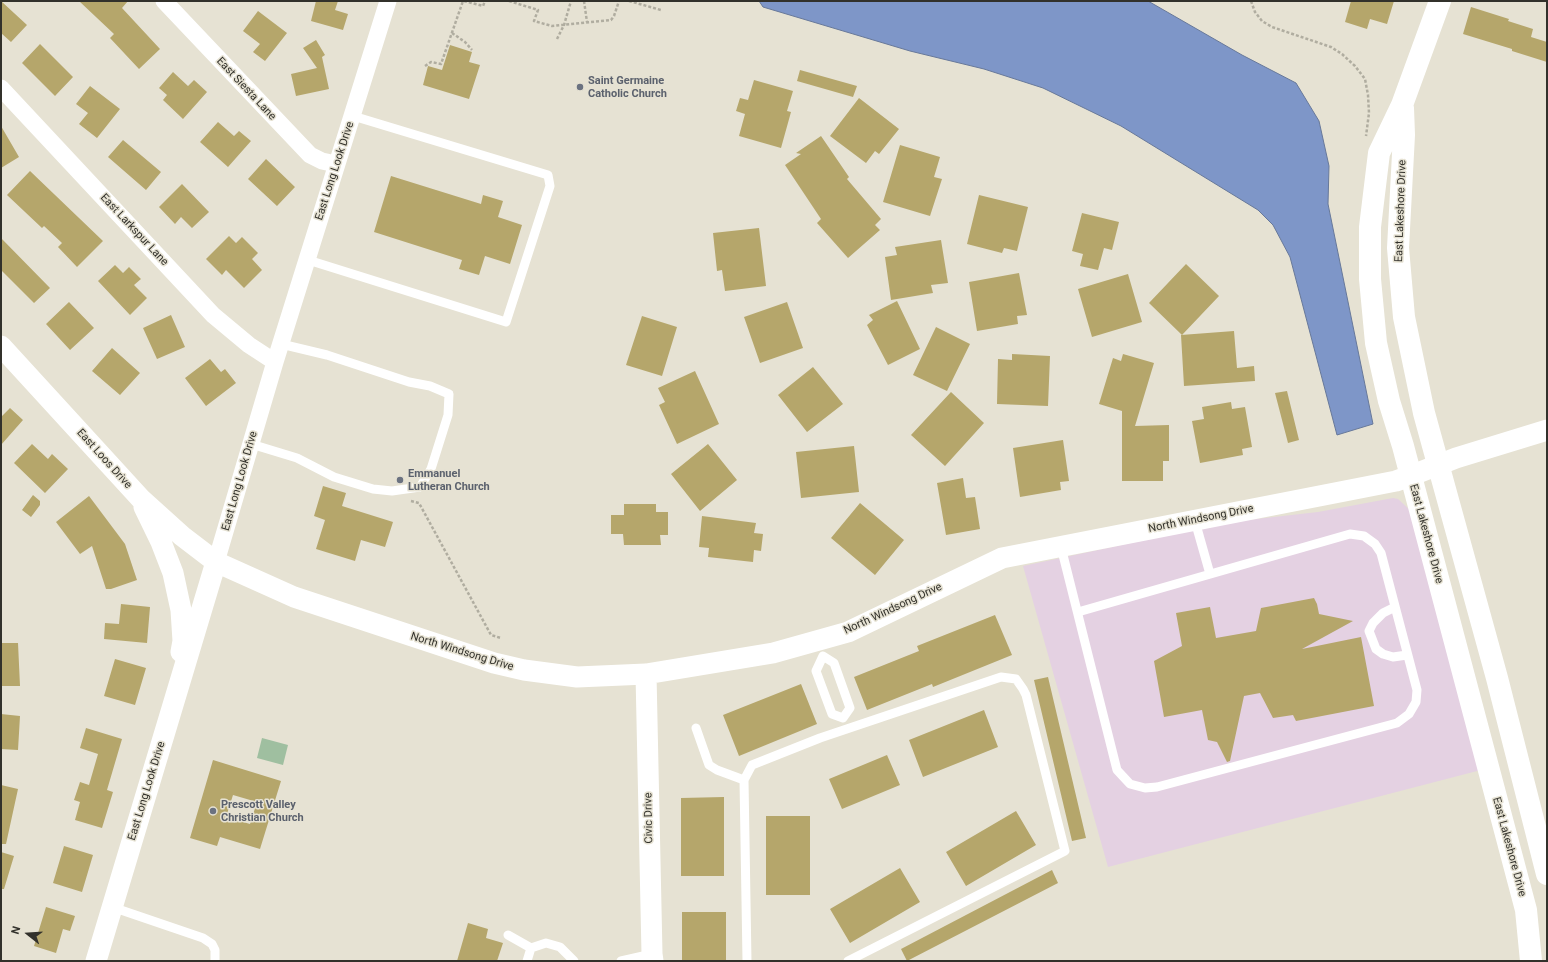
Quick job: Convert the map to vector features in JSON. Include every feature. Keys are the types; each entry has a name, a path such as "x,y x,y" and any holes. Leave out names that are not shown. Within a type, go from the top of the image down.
{"main road":[{"name":"East Lakeshore Drive","path":"1440,1 1402,105 1379,153 1370,227 1370,279 1376,343 1389,401 1526,910 1531,961"},
{"name":"East Lakeshore Drive","path":"1402,105 1404,135 1398,248 1404,317 1424,413 1497,678 1546,871"},
{"path":"1517,875 1546,871"}],"street":[{"name":"East Siesta Lane","path":"164,1 310,155 322,161 336,164"},
{"name":"East Long Look Drive","path":"96,961 275,362 388,1"},
{"name":"East Larkspur Lane","path":"1,88 213,314 249,345 275,362"},
{"name":"East Loos Drive","path":"1,346 141,499 182,536 216,562"},
{"name":"North Windsong Drive","path":"216,562 294,597 494,663 524,670 577,677 646,674 773,653 821,648 848,632 1002,558 1396,481 1456,458 1547,430"},
{"path":"141,499 161,542 173,573 182,610 183,641 177,692"},
{"name":"Civic Drive","path":"646,674 652,958"}],"lane":[{"path":"308,260 506,322 550,186 548,175 353,116"},
{"path":"251,444 297,458 334,477 373,489 392,491 420,487 431,469 448,415 449,394 430,386 409,382 327,356 281,344"},
{"path":"1195,520 1210,574"},
{"path":"1061,547 1118,770 1130,784 1145,788 1157,787 1397,723 1409,714 1416,702 1417,690 1381,553 1375,544 1364,536 1350,534 1078,612"},
{"path":"1395,608 1383,613 1373,623 1369,631 1376,649 1383,654 1393,657 1407,655"},
{"path":"821,648 816,671 832,714 843,718"},
{"path":"821,648 834,663 850,708 843,718"},
{"path":"746,961 744,780 752,765 820,738 1002,677 1016,679 1026,695 1065,851 848,961"},
{"path":"843,718 847,729"},
{"path":"696,728 709,765 716,770 744,780"},
{"path":"112,907 204,938 212,944 215,950 214,961"},
{"path":"508,935 530,948 546,943 560,947 574,961"},
{"path":"527,961 530,948"},
{"path":"621,961 652,958"}],"path":[{"path":"425,66 431,62 441,64 463,1 483,6 485,1"},
{"path":"509,1 530,6 538,10 534,21 548,26 611,20 614,16 619,1"},
{"path":"557,39 564,25 571,1"},
{"path":"584,1 587,22"},
{"path":"629,1 661,10"},
{"path":"1251,1 1255,12 1262,21 1272,27 1330,47 1342,54 1356,66 1365,79"},
{"path":"452,33 465,42 472,50"},
{"path":"407,500 419,503 491,635 501,638"}],"shaded area":[{"path":"1393,498 1398,499 1411,511 1481,770 1108,867 1023,566 1230,522 1318,512"}],"green space":[{"path":"262,738 288,745 283,765 257,758"}],"water":[{"path":"759,1 1148,1 1242,55 1296,83 1319,121 1329,166 1328,204 1373,424 1337,435 1290,257 1273,225 1258,210 1121,126 1043,88 984,69 910,51 763,7"}],"building":[{"path":"1,1 27,25 11,42 1,33"},
{"path":"79,1 128,1 122,8 160,49 139,69 110,38 114,34"},
{"path":"316,1 338,1 335,10 348,14 343,30 311,21"},
{"path":"1351,1 1394,1 1387,24 1370,19 1367,29 1345,22"},
{"path":"1471,7 1509,19 1508,21 1533,29 1531,37 1547,42 1547,62 1512,51 1512,49 1463,34"},
{"path":"258,11 287,33 265,61 253,52 260,44 243,31"},
{"path":"316,40 325,55 322,57 329,89 296,96 291,74 317,68 303,48"},
{"path":"40,44 73,77 55,96 22,63"},
{"path":"450,45 472,52 469,62 480,65 469,99 423,85 428,66 442,70"},
{"path":"800,70 857,86 853,97 797,81"},
{"path":"173,72 188,86 194,80 207,92 183,119 163,100 167,95 159,88"},
{"path":"754,80 793,91 787,111 791,112 781,148 739,136 745,114 736,111 740,98 748,100"},
{"path":"90,86 120,109 97,138 79,124 88,113 76,104"},
{"path":"859,98 899,129 879,154 875,151 866,163 830,136"},
{"path":"218,122 234,136 239,131 251,141 228,167 200,142"},
{"path":"1,126 19,157 1,168"},
{"path":"821,136 849,177 847,179 881,219 875,225 880,230 848,258 817,223 821,219 785,165 801,154 796,153"},
{"path":"123,140 161,172 146,190 108,157"},
{"path":"900,145 940,157 934,177 942,179 930,216 883,202"},
{"path":"266,159 295,187 277,206 248,179"},
{"path":"30,171 103,241 77,267 58,247 62,243 44,226 42,228 7,195"},
{"path":"391,176 481,204 483,195 503,201 498,217 522,225 510,264 485,256 479,275 459,269 462,260 374,232"},
{"path":"182,184 209,212 192,228 181,217 175,224 159,207"},
{"path":"979,195 1028,207 1017,251 1004,248 1002,253 967,244"},
{"path":"1082,213 1119,222 1112,250 1104,248 1098,270 1080,266 1083,254 1072,251"},
{"path":"759,228 766,286 725,291 722,270 717,271 713,233"},
{"path":"229,236 236,243 242,237 258,253 252,259 262,270 244,288 226,270 222,275 206,259"},
{"path":"1,238 50,288 34,303 1,270"},
{"path":"941,240 948,283 931,285 933,293 891,300 885,257 897,255 895,247"},
{"path":"1186,264 1219,296 1182,335 1149,303"},
{"path":"115,265 123,273 129,267 141,279 134,285 147,298 130,315 98,281"},
{"path":"1019,273 1027,315 1017,316 1018,324 977,331 969,282"},
{"path":"1128,274 1142,322 1092,337 1078,289"},
{"path":"897,301 920,349 888,365 867,325 873,320 869,315"},
{"path":"69,302 94,328 70,350 46,324"},
{"path":"787,302 803,348 760,363 744,317"},
{"path":"171,315 185,347 157,359 143,328"},
{"path":"642,316 677,327 662,376 626,365"},
{"path":"936,327 970,344 947,391 913,375"},
{"path":"1234,331 1237,368 1254,366 1255,381 1184,386 1181,335"},
{"path":"112,348 140,373 120,395 92,371"},
{"path":"1012,354 1050,356 1048,406 997,404 998,359 1012,360"},
{"path":"1123,354 1154,363 1135,426 1169,425 1169,461 1163,461 1163,481 1122,481 1122,411 1099,404 1113,358 1121,361"},
{"path":"210,359 221,372 225,369 236,383 206,406 185,378"},
{"path":"813,367 843,404 807,432 778,395"},
{"path":"695,371 719,424 677,444 659,405 665,402 658,388"},
{"path":"1287,391 1299,440 1288,443 1275,393"},
{"path":"951,392 984,423 945,466 911,435"},
{"path":"1231,402 1232,409 1245,407 1252,447 1242,449 1243,455 1200,463 1192,421 1204,419 1202,407"},
{"path":"10,408 23,420 1,445 1,417"},
{"path":"1063,440 1069,481 1060,482 1061,490 1020,497 1013,448"},
{"path":"32,444 48,459 52,454 68,469 45,493 14,463"},
{"path":"708,444 737,480 700,511 671,474"},
{"path":"854,446 859,492 801,498 796,452"},
{"path":"963,478 966,498 975,497 980,529 946,535 937,483"},
{"path":"323,486 346,493 342,506 393,522 385,547 361,540 355,561 316,549 325,520 314,516"},
{"path":"33,495 40,501 40,505 31,517 22,510"},
{"path":"89,496 125,544 137,580 111,589 106,589 92,546 80,554 56,522"},
{"path":"860,503 904,540 875,575 831,538"},
{"path":"624,504 656,504 656,512 668,512 668,535 660,535 661,545 624,545 623,534 611,534 611,515 624,515"},
{"path":"702,516 756,523 754,533 763,534 761,551 754,550 753,562 708,557 709,548 699,547"},
{"path":"1314,598 1319,614 1353,621 1302,649 1361,637 1374,706 1296,721 1293,715 1273,718 1260,693 1244,696 1230,761 1227,762 1217,742 1208,740 1202,710 1164,717 1154,661 1182,646 1176,613 1210,607 1216,638 1256,631 1261,608"},
{"path":"121,604 150,607 147,643 104,639 105,623 119,624"},
{"path":"995,615 1012,655 933,687 932,684 867,710 854,677 919,651 917,646"},
{"path":"1,643 18,643 20,686 1,686"},
{"path":"115,659 146,668 135,705 104,696"},
{"path":"1048,677 1086,838 1072,841 1034,680"},
{"path":"801,684 817,724 739,756 723,715"},
{"path":"984,710 998,747 923,777 909,740"},
{"path":"1,714 20,716 18,750 1,749"},
{"path":"86,728 122,739 107,790 113,792 102,828 75,820 80,802 74,800 80,782 89,785 98,754 80,748"},
{"path":"887,755 900,785 842,809 829,779"},
{"path":"213,760 281,781 260,849 220,837 217,846 190,838","holes":["233,795 257,802 250,824 226,817"]},
{"path":"1,785 18,789 6,844 1,844"},
{"path":"724,797 724,876 681,876 681,798"},
{"path":"1016,811 1036,845 966,886 946,852"},
{"path":"766,816 810,816 810,895 766,895"},
{"path":"64,846 93,855 82,892 53,883"},
{"path":"1,852 14,856 4,889 1,889"},
{"path":"900,868 920,902 850,943 830,909"},
{"path":"1052,870 1058,883 907,961 901,949"},
{"path":"46,907 75,916 70,931 63,929 56,953 34,946"},
{"path":"682,912 726,912 726,961 682,961"},
{"path":"468,923 488,929 486,938 503,943 497,961 457,961"}],"place":[{"name":"Saint Germaine Catholic Church","path":"580,87"},
{"name":"Emmanuel Lutheran Church","path":"400,480"},
{"name":"Prescott Valley Christian Church","path":"213,811"}]}
